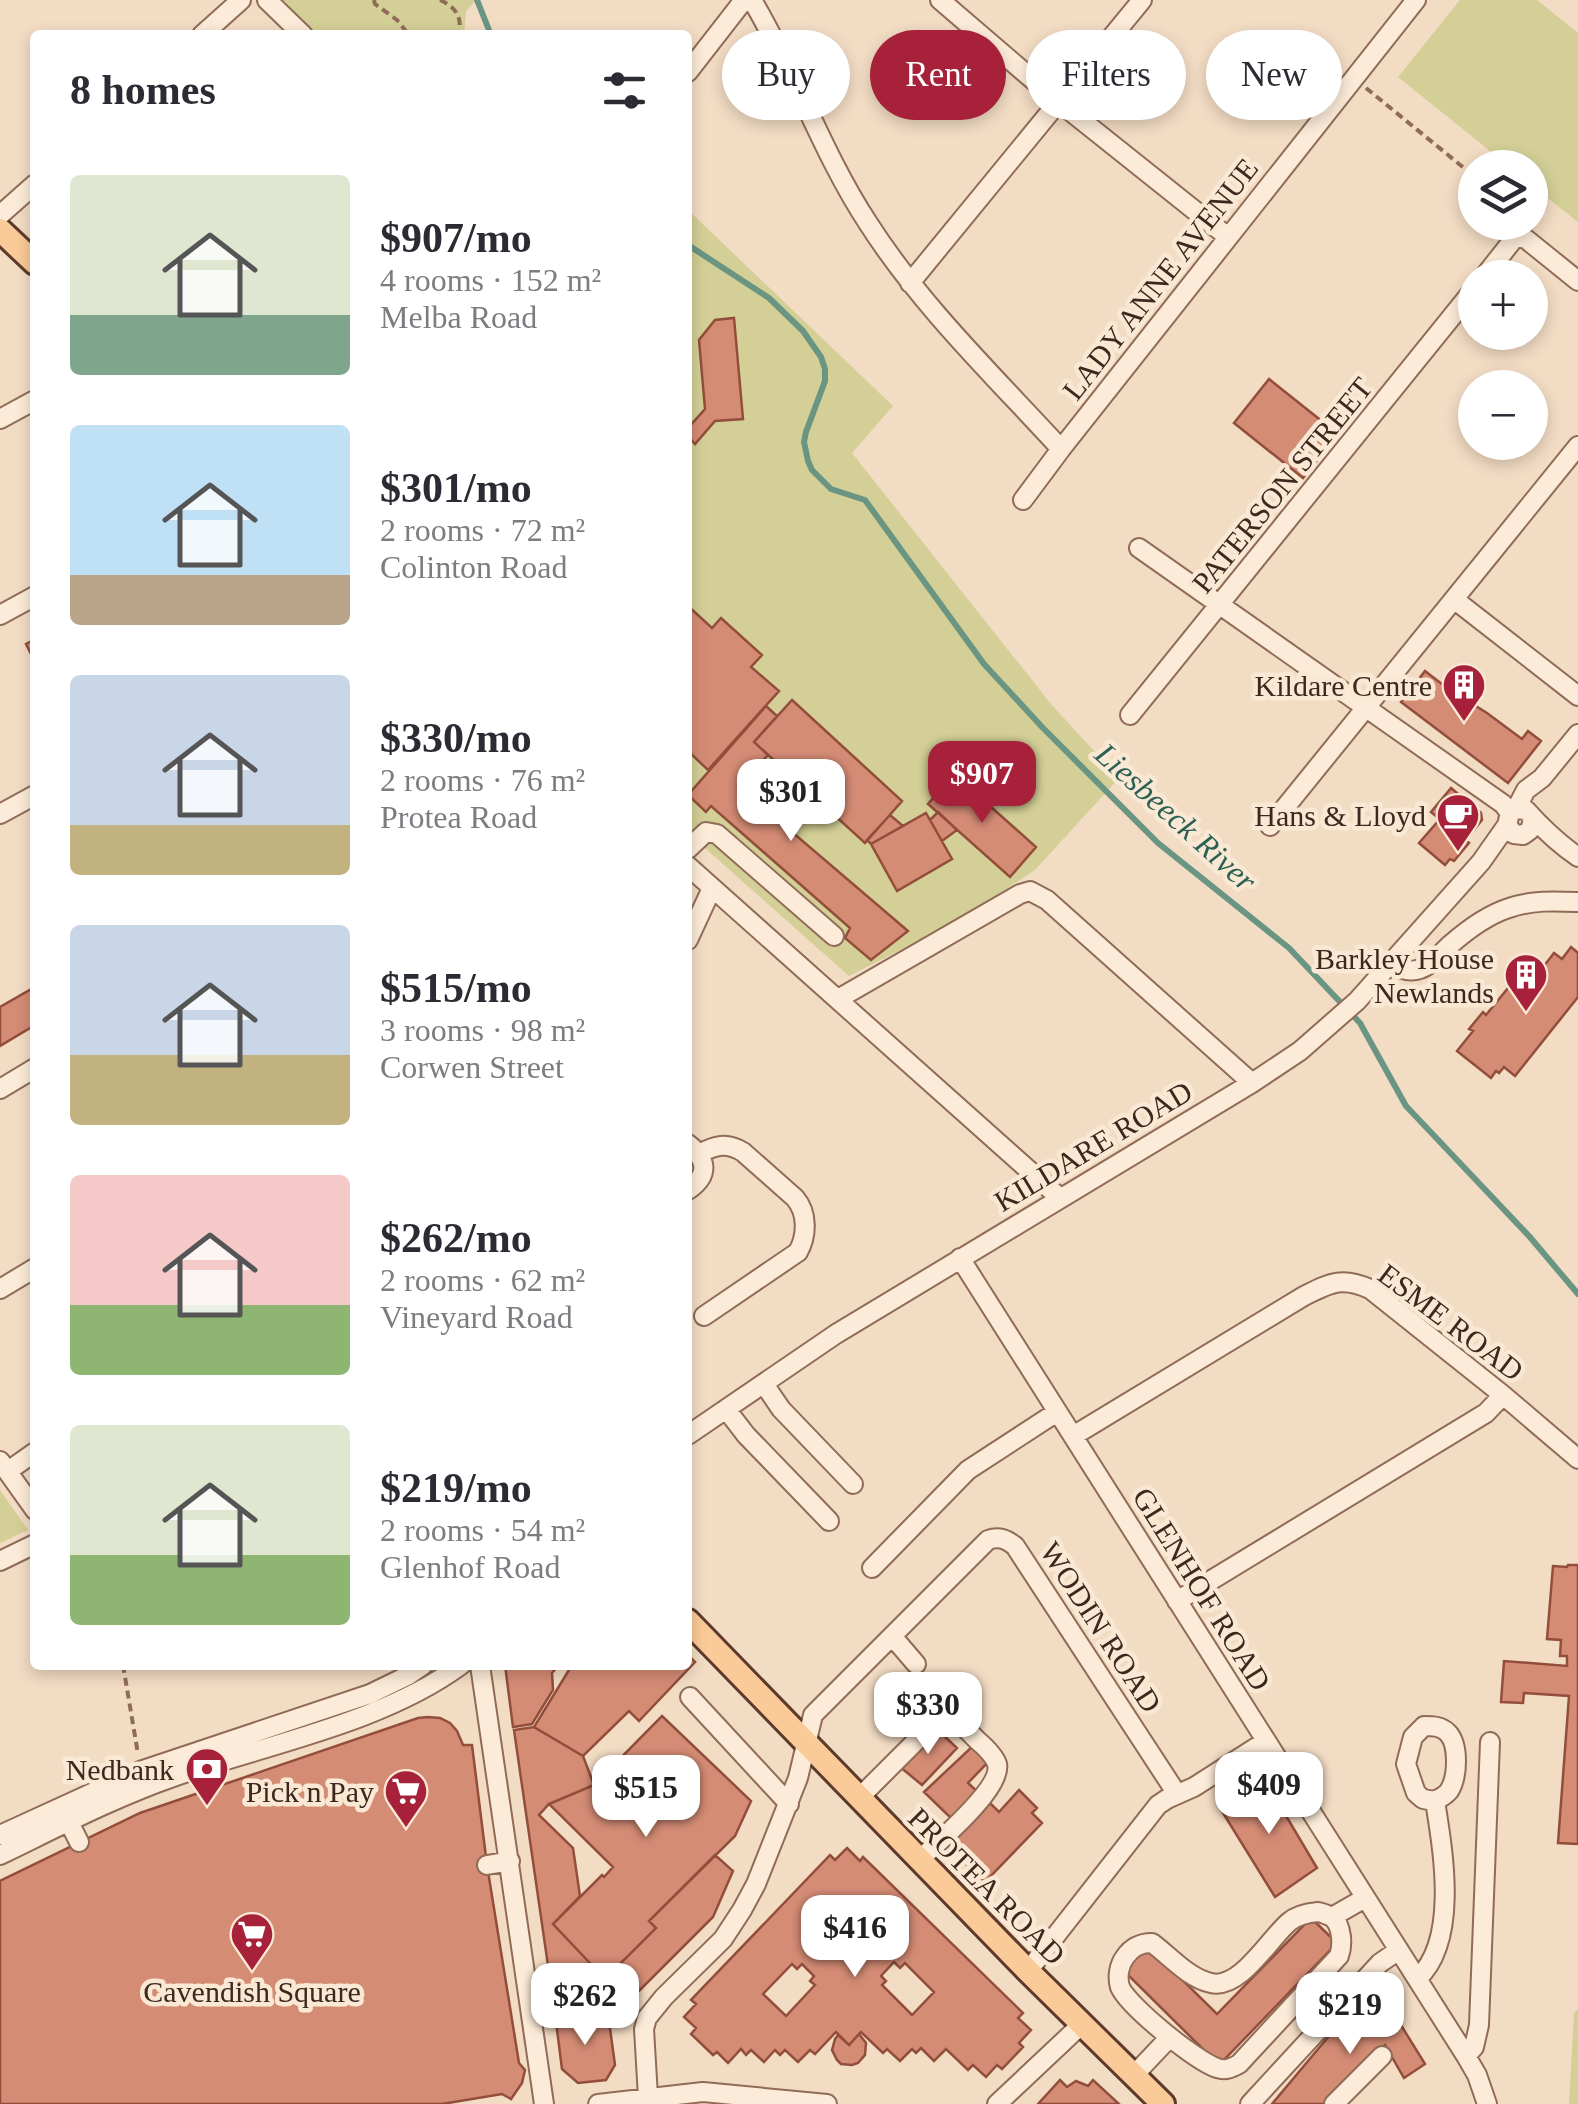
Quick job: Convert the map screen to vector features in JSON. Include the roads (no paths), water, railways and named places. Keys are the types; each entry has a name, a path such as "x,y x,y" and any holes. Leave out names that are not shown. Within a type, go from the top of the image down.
{"main road":[{"path":"0,230 30,258"},
{"name":"PROTEA ROAD","path":"692,1625 1028,1971 1164,2104"}],"street":[{"path":"208,30 241,0"},
{"path":"267,0 298,30"},
{"path":"692,67 744,0"},
{"path":"752,0 787,62 837,171 868,224 910,283 1061,450"},
{"path":"940,0 1026,73"},
{"path":"1118,30 1142,0"},
{"name":"LADY ANNE AVENUE","path":"1023,500 1414,1"},
{"path":"910,283 1045,120"},
{"path":"1082,120 1228,237"},
{"path":"0,214 30,188"},
{"path":"1497,260 1513,240 1526,238 1578,281"},
{"name":"PATERSON STREET","path":"1130,715 1458,309"},
{"path":"0,419 30,403"},
{"path":"1270,826 1578,446"},
{"path":"1139,548 1503,804 1520,821 1578,858"},
{"path":"0,615 30,599"},
{"path":"1455,600 1578,696"},
{"name":"KILDARE ROAD","path":"692,1433 836,1334 1252,1083 1333,1025 1520,821 1542,778 1578,734"},
{"path":"0,814 30,798"},
{"path":"692,845 706,832 717,834 834,936"},
{"path":"692,870 1060,1198"},
{"path":"692,931 712,888"},
{"path":"838,999 1030,891 1046,900 1252,1083"},
{"path":"1390,964 1399,969 1419,970 1489,916 1509,908 1536,901 1578,902"},
{"path":"0,1089 30,1071"},
{"path":"692,1188 702,1175 703,1165 693,1149 733,1146 795,1198 804,1221 798,1252 704,1316"},
{"name":"GLENHOF ROAD","path":"960,1258 1466,2056 1487,2104"},
{"path":"0,1289 30,1271"},
{"name":"ESME ROAD","path":"1073,1436 1304,1296 1336,1282 1370,1289 1578,1460"},
{"path":"764,1384 788,1416 853,1484"},
{"path":"1176,1601 1486,1413 1503,1395"},
{"path":"726,1410 828,1521"},
{"path":"872,1568 968,1470 1057,1412"},
{"path":"30,1454 4,1466 30,1503"},
{"name":"WODIN ROAD","path":"648,2097 644,2029 647,2018 722,1939 742,1910 789,1804 813,1715 981,1546 995,1538 1015,1546 1177,1794"},
{"path":"0,1561 30,1546"},
{"path":"892,1636 916,1664"},
{"path":"0,1835 140,1771 370,1694 416,1670"},
{"path":"0,1855 160,1782 404,1699 454,1670"},
{"path":"481,1670 544,2104"},
{"path":"690,1697 789,1804"},
{"path":"859,1798 938,1718 954,1719 985,1748 997,1766 992,1786 919,1860"},
{"path":"347,1721 366,1722 378,1732"},
{"path":"1028,1971 1158,1805 1266,1742"},
{"path":"1466,2056 1474,2046 1479,2024 1490,1742"},
{"path":"1417,1979 1434,1958 1444,1909 1444,1854 1436,1801"},
{"path":"69,1822 79,1842"},
{"path":"487,1865 510,1861"},
{"path":"1332,1917 1365,1898"},
{"path":"1318,1912 1332,1917 1342,1944 1339,1956 1239,2064 1225,2069 1170,2037 1121,1990 1120,1966 1133,1947 1143,1943 1152,1944 1200,1980 1224,1984 1238,1976 1291,1920 1318,1912"},
{"path":"1250,2104 1380,1964 1399,1950"},
{"path":"998,2104 1082,2024"},
{"path":"1134,2075 1170,2037"},
{"path":"1334,2104 1382,2056"},
{"path":"598,2104 703,2092 827,2104"}],"waterway":[{"name":"Liesbeeck River","path":"477,0 489,30"},
{"name":"Liesbeeck River","path":"692,248 769,298 803,331 821,357 825,381 804,442 812,470 831,489 865,500 984,664 1043,728 1158,843 1289,948 1360,1023 1406,1106 1578,1294"}],"place":[{"name":"Kildare Centre","path":"1464,723"},
{"name":"Hans & Lloyd","path":"1458,853"},
{"name":"Barkley House Newlands","path":"1526,1013"},
{"name":"Nedbank","path":"207,1807"},
{"name":"Pick n Pay","path":"406,1829"},
{"name":"Cavendish Square","path":"252,1972"}]}
